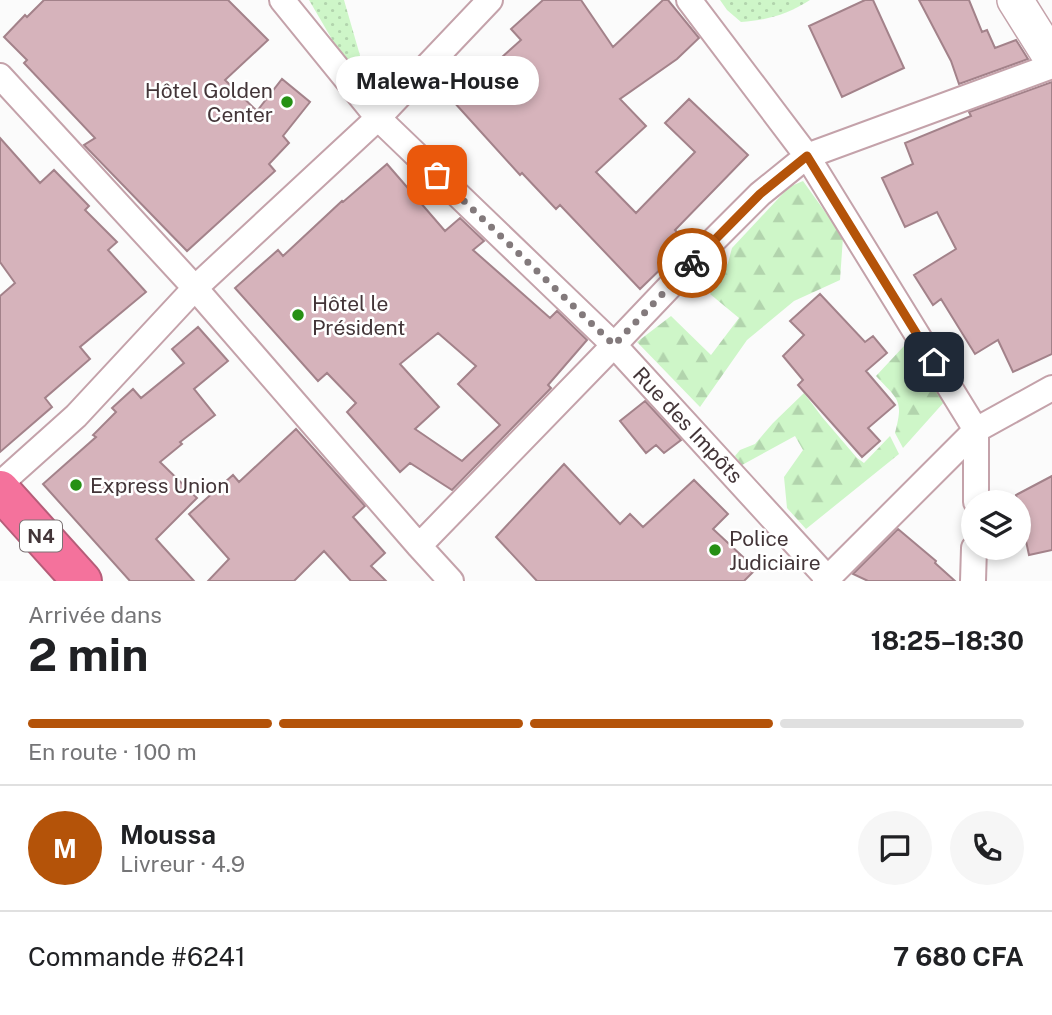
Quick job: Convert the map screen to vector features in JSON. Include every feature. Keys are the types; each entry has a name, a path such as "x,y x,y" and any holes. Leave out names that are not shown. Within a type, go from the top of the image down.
{"highway":[{"name":"N4","path":"0,490 82,581"},
{"name":"N4","path":"0,514 58,581"}],"street":[{"name":"Rue des Impôts","path":"282,0 378,118 614,345 828,580"},
{"path":"0,484 76,416 195,288 378,118 490,0"},
{"path":"689,0 807,156 976,430 976,490"},
{"path":"1015,0 1052,59"},
{"path":"419,546 711,243 760,194 807,156 1052,66"},
{"path":"0,76 195,288 452,581"},
{"path":"828,580 976,430 1052,388"},
{"path":"973,581 974,560"}],"green space":[{"path":"309,0 344,0 378,118"},
{"path":"720,0 810,0 777,16 741,22"},
{"path":"803,181 843,237 840,280 794,301 747,340 700,407 637,342 671,316 711,355 739,318 710,294 728,263 732,248 789,187"},
{"path":"904,346 945,401 903,448 895,433 899,406 890,390 876,376"},
{"path":"804,393 864,463 890,436 899,454 806,529 787,508 784,477 803,450 795,436 742,465 735,456 740,450 755,444"}],"building":[{"path":"44,0 228,0 268,40 225,80 257,111 282,79 310,102 283,136 289,143 269,164 275,171 187,251 84,145 95,138 24,63 27,60 4,37"},
{"path":"543,0 581,0 613,47 663,0 668,0 699,38 677,59 620,99 646,126 596,172 636,213 695,152 665,123 689,99 748,155 675,230 689,245 640,289 560,205 556,209 522,173 520,175 453,101 521,40 511,29"},
{"path":"865,0 873,0 904,68 842,97 809,26"},
{"path":"919,0 969,0 982,32 987,30 995,48 1016,40 1028,59 959,84 951,61"},
{"path":"1052,82 1052,354 1013,372 998,340 975,354 941,299 933,305 914,275 956,249 937,212 905,227 882,178 913,164 905,143 971,116 969,112"},
{"path":"0,138 40,183 54,170 89,206 85,210 117,242 108,250 146,292 80,347 90,359 45,398 52,407 0,452 0,296 15,283 0,262"},
{"path":"387,164 445,231 460,218 484,241 473,250 550,318 557,311 587,340 548,385 551,388 452,490 410,463 400,472 347,412 356,403 327,373 318,381 235,288 278,250 283,256","holes":["438,333 476,366 458,384 500,425 462,461 415,429 439,407 400,364"]},
{"path":"820,294 865,342 873,336 887,353 866,371 895,405 868,428 880,441 862,457 798,385 803,380 783,356 804,335 790,321"},
{"path":"198,327 228,361 194,389 215,415 180,442 182,444 160,462 197,498 156,539 194,581 130,581 43,484 96,437 93,435 116,412 112,408 133,389 141,398 184,363 172,349"},
{"path":"645,401 681,440 664,453 656,445 646,453 620,421"},
{"path":"296,429 365,506 353,517 385,553 371,566 386,581 351,581 324,551 294,581 208,581 229,559 189,514 233,475 239,482"},
{"path":"564,464 620,524 630,514 643,527 694,480 728,514 713,529 756,569 744,581 537,581 496,537"},
{"path":"1052,476 1052,550 1031,555 1031,490 1025,490"},
{"path":"898,529 955,581 868,581 853,574"}],"way so far":[{"path":"437,175 614,345 692,263"}],"place":[{"name":"Hôtel Golden Center","path":"287,102"},
{"name":"Malewa-House","path":"437,175"},
{"name":"Hôtel le Président","path":"298,315"},
{"name":"Express Union","path":"76,485"},
{"name":"Police Judiciaire","path":"715,550"}],"route":[{"path":"692,263 760,194 807,156 934,362"}]}
